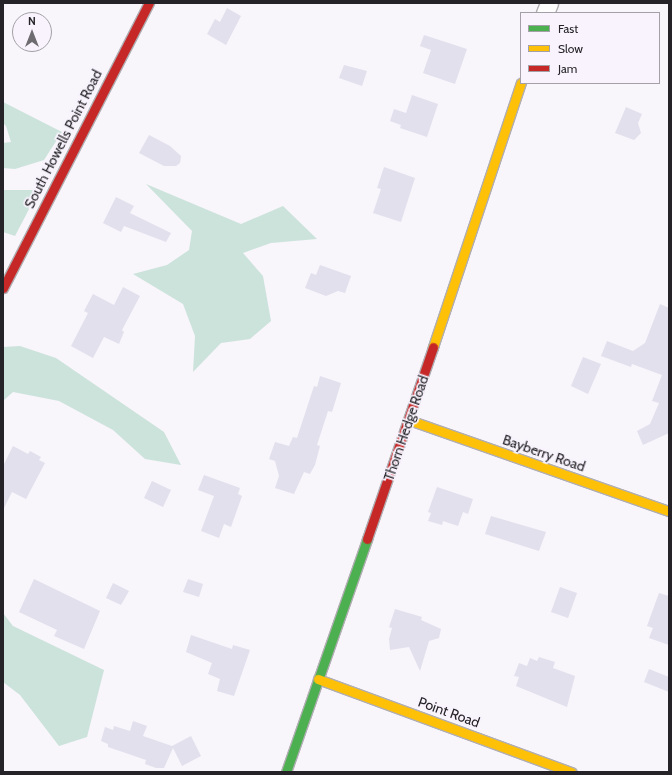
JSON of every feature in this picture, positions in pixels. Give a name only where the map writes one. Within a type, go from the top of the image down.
[{"type":"street","name":"South Howells Point Road","points":[[3,288],[149,3]]},
{"type":"street","name":"Thorn Hedge Road","points":[[286,772],[409,420],[521,84]]},
{"type":"street","name":"Bayberry Road","points":[[409,420],[669,511]]},
{"type":"street","name":"Point Road","points":[[318,679],[571,772]]},
{"type":"green space","points":[[3,102],[62,132],[44,160],[15,169],[3,168],[3,143],[11,142],[6,126],[3,123]]},
{"type":"green space","points":[[146,184],[241,224],[283,206],[317,239],[271,243],[243,253],[263,276],[271,321],[250,339],[221,343],[193,372],[195,336],[183,304],[133,274],[167,265],[189,250],[192,231]]},
{"type":"green space","points":[[3,190],[39,190],[15,236],[3,232]]},
{"type":"green space","points":[[20,346],[56,358],[164,432],[181,465],[145,459],[113,430],[59,401],[13,392],[3,401],[3,347]]},
{"type":"green space","points":[[3,613],[13,626],[104,670],[87,737],[59,746],[20,695],[3,682]]},
{"type":"building","points":[[227,8],[241,16],[226,45],[207,34],[215,19],[220,22]]},
{"type":"building","points":[[424,35],[467,49],[455,84],[423,73],[431,50],[420,46]]},
{"type":"building","points":[[344,65],[367,71],[362,86],[339,78]]},
{"type":"building","points":[[412,95],[438,104],[427,137],[400,128],[401,125],[390,121],[394,109],[406,113]]},
{"type":"building","points":[[626,107],[642,114],[638,123],[641,133],[634,140],[615,133]]},
{"type":"building","points":[[149,135],[170,146],[181,156],[180,163],[176,166],[164,166],[139,153]]},
{"type":"building","points":[[384,167],[415,178],[401,222],[373,213],[381,189],[377,188]]},
{"type":"building","points":[[116,197],[134,206],[130,213],[171,233],[166,242],[124,226],[121,232],[103,223]]},
{"type":"building","points":[[320,265],[351,276],[345,293],[338,291],[326,296],[305,288],[311,273],[316,275]]},
{"type":"building","points":[[123,287],[140,296],[122,330],[124,332],[119,344],[104,337],[93,358],[71,346],[88,313],[84,311],[93,294],[114,305]]},
{"type":"building","points":[[660,304],[669,308],[669,433],[643,445],[637,431],[650,424],[659,403],[652,401],[662,375],[632,364],[631,367],[601,356],[607,341],[633,351],[645,343]]},
{"type":"building","points":[[583,357],[601,364],[588,394],[571,386]]},
{"type":"building","points":[[320,376],[341,383],[332,412],[328,411],[317,445],[320,446],[315,465],[310,474],[304,472],[294,494],[275,488],[279,476],[275,461],[269,459],[275,442],[289,446],[293,437],[297,438],[314,386],[317,387]]},
{"type":"building","points":[[13,446],[28,454],[30,451],[41,457],[39,460],[45,463],[26,499],[12,492],[3,510],[3,466]]},
{"type":"building","points":[[204,475],[240,488],[238,494],[242,496],[231,527],[224,524],[219,538],[201,531],[214,496],[198,490]]},
{"type":"building","points":[[152,481],[171,490],[163,507],[144,498]]},
{"type":"building","points":[[437,487],[473,499],[468,514],[463,512],[458,526],[443,521],[442,525],[428,521],[431,513],[428,512]]},
{"type":"building","points":[[491,516],[546,532],[539,551],[485,534]]},
{"type":"building","points":[[34,579],[100,611],[84,649],[54,636],[57,630],[19,612]]},
{"type":"building","points":[[188,579],[203,584],[199,597],[183,592]]},
{"type":"building","points":[[113,583],[129,591],[121,605],[106,598]]},
{"type":"building","points":[[560,587],[577,593],[568,618],[551,612]]},
{"type":"building","points":[[659,593],[669,596],[669,645],[649,638],[653,628],[647,626]]},
{"type":"building","points":[[395,609],[422,617],[421,620],[441,629],[439,638],[429,641],[420,671],[409,647],[390,650],[389,639],[392,628],[389,627]]},
{"type":"building","points":[[191,635],[232,649],[233,645],[250,650],[234,696],[217,691],[220,679],[208,674],[212,663],[186,652]]},
{"type":"building","points":[[539,657],[555,662],[553,668],[575,676],[567,707],[516,686],[519,677],[514,676],[519,663],[527,666],[530,658],[537,661]]},
{"type":"building","points":[[649,669],[669,677],[669,692],[644,682]]},
{"type":"building","points":[[133,721],[147,726],[143,736],[172,746],[191,736],[201,756],[182,766],[173,748],[164,768],[156,768],[145,764],[146,760],[108,747],[108,744],[101,741],[105,727],[113,730],[114,726],[130,731]]},
{"type":"traffic: fast","points":[[286,772],[367,539]]},
{"type":"traffic: slow","points":[[433,347],[521,84]]},
{"type":"traffic: slow","points":[[409,420],[669,511]]},
{"type":"traffic: slow","points":[[318,679],[571,772]]},
{"type":"traffic: jam","points":[[3,288],[149,3]]},
{"type":"traffic: jam","points":[[367,539],[433,347]]}]
